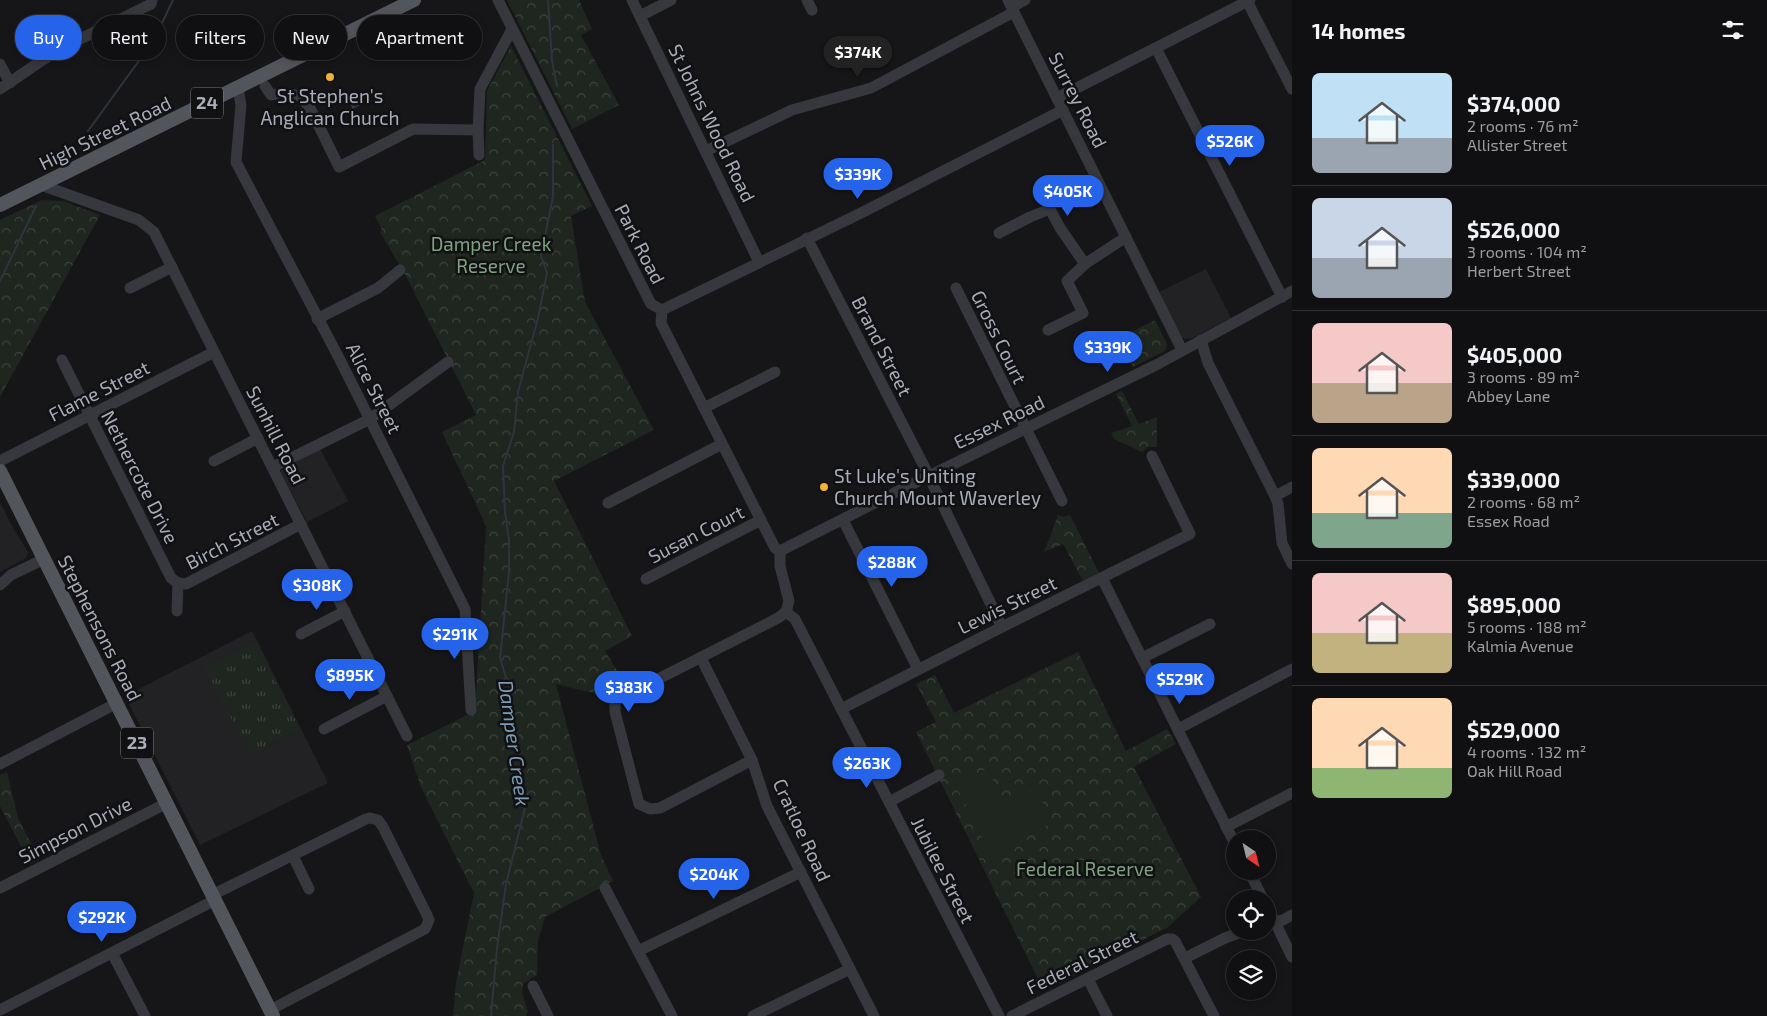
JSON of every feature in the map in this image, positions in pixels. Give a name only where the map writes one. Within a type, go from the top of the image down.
[{"type":"main road","name":"High Street Road","points":[[0,205],[414,0]]},
{"type":"main road","name":"Stephensons Road","points":[[0,471],[272,1013]]},
{"type":"street","points":[[0,64],[5,86],[56,51],[150,4],[152,0]]},
{"type":"street","name":"Park Road","points":[[498,0],[651,304],[662,310],[661,323],[775,548],[780,551]]},
{"type":"street","name":"St Johns Wood Road","points":[[632,0],[759,262]]},
{"type":"street","points":[[640,16],[671,0]]},
{"type":"street","points":[[706,151],[792,110],[871,88],[1011,6],[1025,0]]},
{"type":"street","points":[[1057,98],[1249,0],[1292,89]]},
{"type":"street","name":"Surrey Road","points":[[1011,6],[1182,350]]},
{"type":"street","points":[[479,155],[480,89],[512,29]]},
{"type":"street","points":[[1156,48],[1282,297]]},
{"type":"street","points":[[265,86],[271,95],[285,93],[300,96],[310,108],[339,167],[413,129],[478,130]]},
{"type":"street","name":"Alice Street","points":[[238,88],[241,105],[236,162],[370,419],[465,609],[471,710]]},
{"type":"street","points":[[662,310],[860,213],[1063,110]]},
{"type":"street","points":[[64,174],[72,196]]},
{"type":"street","name":"Sunhill Road","points":[[42,185],[139,220],[154,232],[408,736]]},
{"type":"street","points":[[999,233],[1050,209],[1084,264]]},
{"type":"street","name":"Brand Street","points":[[807,238],[929,476],[1002,626]]},
{"type":"street","points":[[1048,330],[1082,313],[1067,281],[1084,264],[1126,238]]},
{"type":"street","points":[[130,288],[172,267]]},
{"type":"street","points":[[318,320],[378,288],[400,270]]},
{"type":"street","name":"Gross Court","points":[[956,288],[1062,501]]},
{"type":"street","name":"Essex Road","points":[[780,551],[1182,350],[1292,291]]},
{"type":"street","points":[[1197,342],[1275,496],[1278,504],[1282,543],[1292,564]]},
{"type":"street","name":"Flame Street","points":[[0,461],[214,352]]},
{"type":"street","name":"Nethercote Drive","points":[[62,360],[171,578],[178,583]]},
{"type":"street","points":[[273,467],[370,419],[448,362]]},
{"type":"street","points":[[704,408],[775,372]]},
{"type":"street","points":[[214,461],[258,438]]},
{"type":"street","points":[[608,502],[722,444]]},
{"type":"street","name":"Lewis Street","points":[[841,708],[1002,626],[1190,534],[1152,456]]},
{"type":"street","points":[[1275,496],[1292,487]]},
{"type":"street","name":"Susan Court","points":[[646,579],[761,520]]},
{"type":"street","points":[[843,520],[918,669]]},
{"type":"street","name":"Birch Street","points":[[178,583],[186,584],[302,524]]},
{"type":"street","points":[[752,760],[660,808],[650,809],[639,804],[615,712],[615,701],[778,618],[786,612],[789,601],[780,566],[780,551]]},
{"type":"street","points":[[0,585],[11,575],[44,559]]},
{"type":"street","points":[[1102,578],[1228,830]]},
{"type":"street","points":[[177,611],[178,583]]},
{"type":"street","points":[[301,634],[345,611]]},
{"type":"street","name":"Jubilee Street","points":[[786,612],[795,618],[999,1016]]},
{"type":"street","points":[[1142,658],[1210,624]]},
{"type":"street","name":"Cratloe Road","points":[[700,658],[752,760],[767,806],[874,1016]]},
{"type":"street","points":[[1178,729],[1292,669]]},
{"type":"street","points":[[324,729],[387,696]]},
{"type":"street","points":[[0,764],[116,703]]},
{"type":"street","points":[[889,802],[939,775]]},
{"type":"street","points":[[1226,827],[1292,794]]},
{"type":"street","name":"Simpson Drive","points":[[0,888],[167,803]]},
{"type":"street","points":[[0,1010],[366,819],[378,820],[427,915],[428,924],[421,933],[272,1013]]},
{"type":"street","points":[[293,856],[309,889]]},
{"type":"street","points":[[638,951],[801,872]]},
{"type":"street","points":[[605,888],[672,1016]]},
{"type":"street","points":[[1276,921],[1292,915]]},
{"type":"street","points":[[1276,931],[1292,956]]},
{"type":"street","points":[[1214,1016],[1185,958],[1226,938]]},
{"type":"street","name":"Federal Street","points":[[1012,1016],[1167,939],[1175,941],[1185,958]]},
{"type":"street","points":[[112,953],[145,1016]]},
{"type":"street","points":[[753,1016],[850,969]]},
{"type":"street","points":[[1088,979],[1107,1016]]},
{"type":"street","points":[[533,986],[548,1016]]},
{"type":"shaded area","points":[[1206,269],[1231,318],[1192,338],[1185,339],[1179,336],[1159,292]]},
{"type":"shaded area","points":[[320,449],[348,501],[307,522],[280,471]]},
{"type":"shaded area","points":[[0,502],[28,552],[26,558],[0,572]]},
{"type":"shaded area","points":[[252,631],[328,783],[200,845],[125,696]]},
{"type":"green space","points":[[507,0],[579,0],[592,29],[581,35],[619,105],[572,129]]},
{"type":"green space","name":"Damper Creek Reserve","points":[[511,46],[592,206],[571,216],[585,302],[654,430],[554,481],[632,636],[605,651],[626,685],[597,694],[556,684],[601,855],[613,881],[545,917],[538,941],[537,975],[523,984],[522,993],[528,1011],[526,1016],[453,1016],[456,982],[474,893],[420,785],[407,745],[475,711],[486,526],[442,432],[476,415],[406,276],[380,232],[382,230],[375,216],[485,160],[487,91]]},
{"type":"green space","points":[[42,200],[63,201],[100,215],[0,397],[0,220]]},
{"type":"green space","points":[[1155,320],[1167,344],[1165,351],[1133,367],[1116,334],[1118,333],[1121,337]]},
{"type":"green space","points":[[1122,391],[1139,424],[1157,417],[1157,447],[1147,447],[1142,452],[1114,439],[1111,433],[1132,426],[1116,394]]},
{"type":"green space","points":[[1058,515],[1064,517],[1070,515],[1099,573],[1083,581],[1063,544],[1044,552]]},
{"type":"green space","points":[[255,641],[300,729],[250,755],[205,667]]},
{"type":"green space","name":"Federal Reserve","points":[[1078,652],[1126,751],[1167,729],[1176,744],[1134,767],[1201,897],[1168,927],[1044,991],[916,732],[936,722],[916,684],[935,675],[954,713]]},
{"type":"green space","points":[[987,769],[1005,803],[1036,788],[1052,822],[991,855],[955,784]]},
{"type":"green space","points":[[7,772],[18,818],[39,859],[30,864],[0,806],[0,775]]},
{"type":"water","points":[[360,94],[364,103],[353,109],[348,101]]},
{"type":"waterway","points":[[88,131],[154,40],[173,0]]},
{"type":"waterway","name":"Damper Creek","points":[[548,0],[552,61],[557,86]]},
{"type":"waterway","name":"Damper Creek","points":[[491,1016],[497,948],[506,884],[526,804],[512,697],[500,658],[509,572],[509,540],[505,512],[503,466],[514,432],[518,392],[538,318],[547,273],[541,256],[553,197],[553,145]]},
{"type":"waterway","points":[[0,281],[36,206]]},
{"type":"place","name":"St Stephen's Anglican Church","points":[[330,77]]},
{"type":"place","name":"St Luke's Uniting Church Mount Waverley","points":[[824,487]]}]
